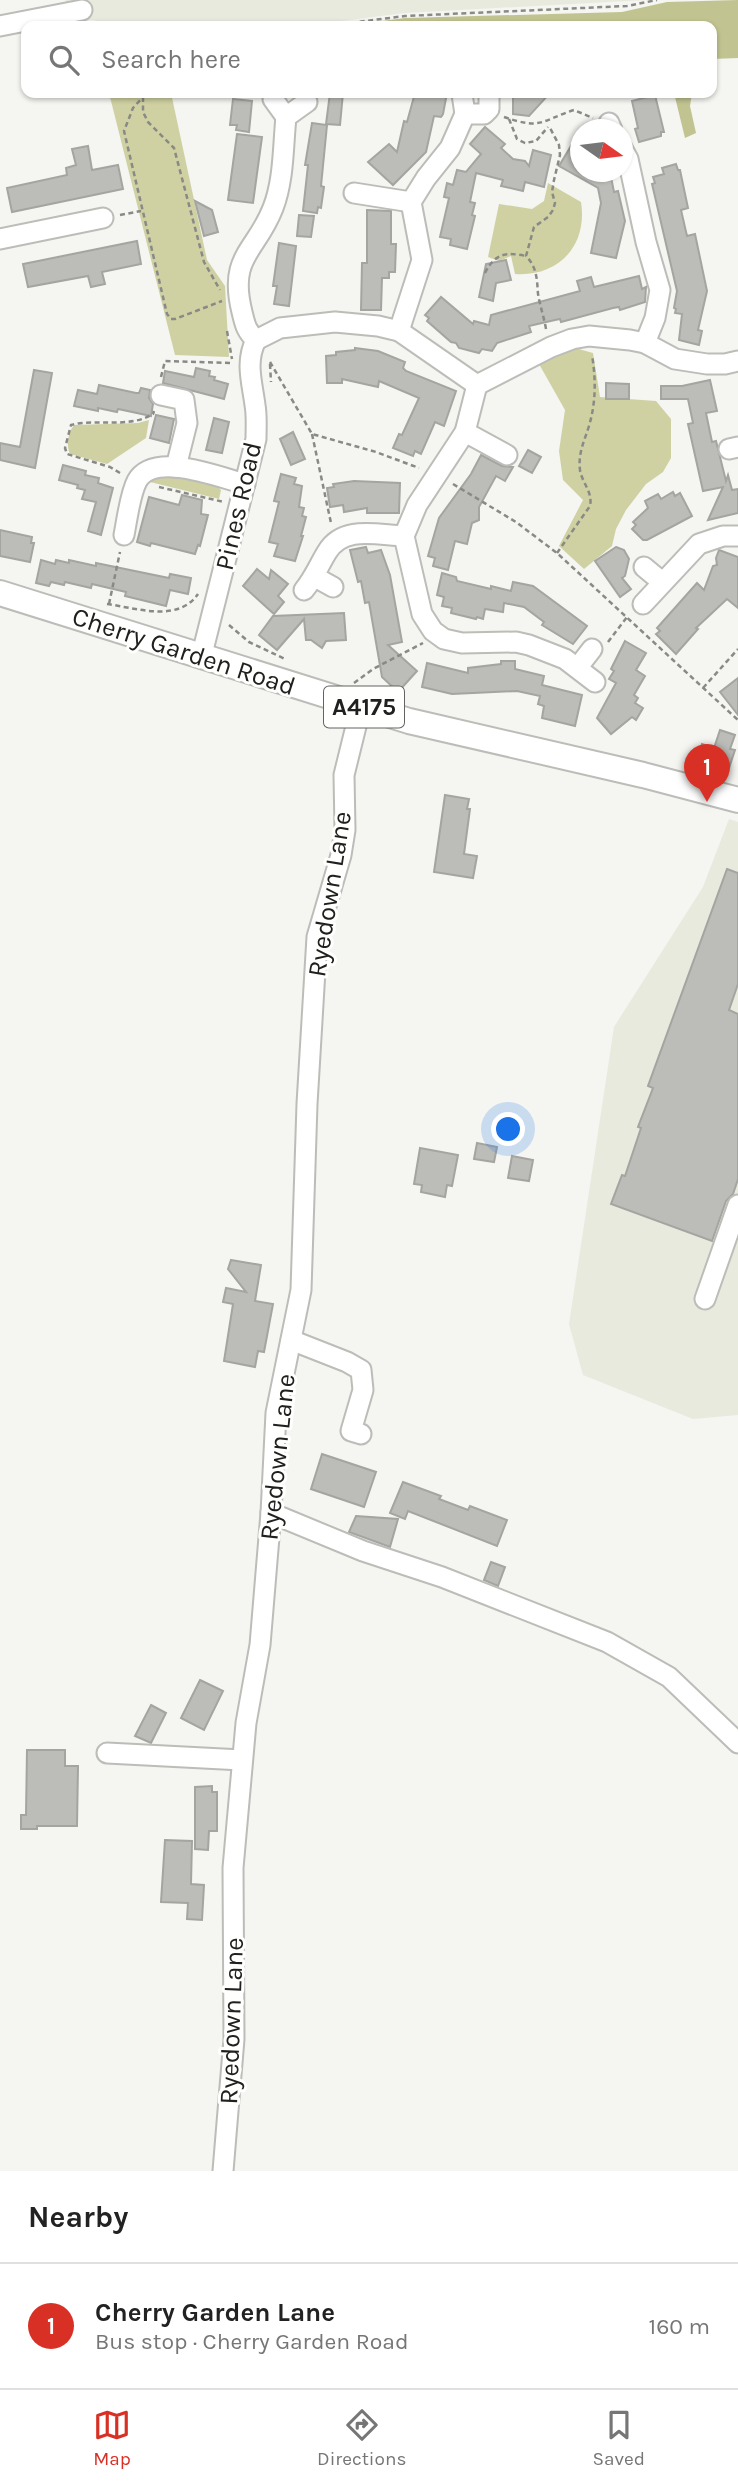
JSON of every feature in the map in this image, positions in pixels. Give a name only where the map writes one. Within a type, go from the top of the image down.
[{"type":"main road","name":"Cherry Garden Road","points":[[0,593],[104,611],[201,658],[354,699],[409,721],[737,797]]},
{"type":"street","points":[[26,21],[82,10]]},
{"type":"street","points":[[0,26],[21,22]]},
{"type":"street","points":[[465,98],[475,114]]},
{"type":"street","points":[[400,331],[422,260],[411,202],[426,177],[475,114],[489,109],[489,98]]},
{"type":"street","points":[[274,99],[286,117],[279,187],[274,207],[263,229],[245,253],[231,300],[247,332],[262,336],[280,328],[335,322],[367,324],[400,331],[477,385]]},
{"type":"street","points":[[286,117],[307,103]]},
{"type":"street","points":[[633,179],[660,290],[655,317],[645,343]]},
{"type":"street","points":[[354,193],[411,202]]},
{"type":"street","points":[[0,239],[103,218]]},
{"type":"street","name":"Pines Road","points":[[201,658],[237,482],[256,439],[256,408],[249,364],[251,350],[262,336]]},
{"type":"street","points":[[595,682],[578,667],[529,645],[516,642],[462,643],[444,639],[433,631],[422,614],[404,536],[417,505],[465,432],[477,385],[551,347],[589,336],[645,343],[675,359],[707,364],[738,361]]},
{"type":"street","points":[[159,395],[184,400],[187,424],[176,467]]},
{"type":"street","points":[[465,432],[507,455]]},
{"type":"street","points":[[124,535],[136,482],[147,469],[176,467],[237,482]]},
{"type":"street","points":[[333,587],[310,583],[334,542],[355,533],[404,536]]},
{"type":"street","points":[[642,604],[699,544],[723,536],[738,536]]},
{"type":"street","points":[[644,567],[662,582]]},
{"type":"street","points":[[578,667],[592,649]]},
{"type":"street","name":"Ryedown Lane","points":[[223,2171],[234,2039],[233,1868],[242,1760],[260,1645],[276,1413],[301,1290],[307,1104],[317,937],[341,855],[345,830],[344,775],[354,699]]},
{"type":"street","points":[[705,1299],[738,1205]]},
{"type":"street","points":[[291,1340],[361,1370],[363,1390],[351,1431],[361,1434]]},
{"type":"street","points":[[271,1513],[363,1551],[442,1577],[607,1642],[668,1677],[716,1719],[738,1743]]},
{"type":"street","points":[[107,1753],[242,1760]]},
{"type":"path","points":[[366,21],[405,16],[627,6],[657,0]]},
{"type":"path","points":[[141,98],[133,108],[124,131],[141,211],[171,319],[175,319],[231,300],[204,262],[174,148],[148,121],[143,112],[143,98]]},
{"type":"path","points":[[475,114],[541,124],[549,123],[574,110],[595,119]]},
{"type":"path","points":[[509,119],[517,139],[525,143],[536,141],[549,123]]},
{"type":"path","points":[[526,256],[534,227],[548,217],[555,203],[552,192],[560,155],[559,145],[549,123]]},
{"type":"path","points":[[103,218],[141,211]]},
{"type":"path","points":[[485,273],[499,254],[526,256],[531,261],[538,276],[538,296],[551,347]]},
{"type":"path","points":[[227,325],[234,374]]},
{"type":"path","points":[[262,336],[270,362],[312,434],[334,542]]},
{"type":"path","points":[[557,553],[590,506],[592,499],[580,473],[580,452],[596,392],[589,336]]},
{"type":"path","points":[[232,363],[165,361],[153,414],[146,419],[135,421],[79,422],[71,425],[65,449],[67,454],[110,467],[136,482],[224,502],[237,482]]},
{"type":"path","points":[[270,362],[271,388]]},
{"type":"path","points":[[312,434],[376,452],[437,474],[516,522],[557,553],[738,720]]},
{"type":"path","points":[[124,535],[104,611],[169,612],[192,603],[199,592]]},
{"type":"path","points":[[592,649],[604,648],[627,617]]},
{"type":"path","points":[[228,624],[249,642],[295,664]]},
{"type":"path","points":[[354,699],[355,682],[373,669],[422,645],[433,631]]},
{"type":"path","points":[[703,688],[738,649]]},
{"type":"shaded area","points":[[65,0],[646,0],[405,13],[342,21],[79,20]]},
{"type":"shaded area","points":[[729,819],[738,822],[738,1415],[693,1419],[583,1375],[569,1324],[614,1027],[703,887]]},
{"type":"green space","points":[[738,0],[738,58],[717,59],[717,21],[382,21],[405,18],[622,12],[667,2]]},
{"type":"green space","points":[[110,98],[172,98],[207,260],[225,286],[229,357],[175,355]]},
{"type":"green space","points":[[675,98],[691,98],[690,106],[696,133],[685,138]]},
{"type":"green space","points":[[548,183],[581,202],[580,232],[575,245],[557,264],[530,274],[515,274],[511,256],[499,261],[488,257],[499,204],[532,209],[544,201]]},
{"type":"green space","points":[[575,348],[593,353],[600,397],[656,401],[671,419],[671,458],[663,472],[646,484],[626,510],[616,529],[612,546],[584,569],[559,546],[583,500],[563,480],[559,451],[565,410],[539,364]]},
{"type":"green space","points":[[149,420],[146,438],[107,464],[70,454],[68,439],[74,425],[138,423]]},
{"type":"green space","points":[[171,473],[216,485],[221,490],[219,499],[146,481]]},
{"type":"building","points":[[329,98],[343,98],[340,125],[326,124]]},
{"type":"building","points":[[414,98],[446,98],[441,117],[434,116],[426,152],[393,185],[368,162],[389,144],[397,152],[404,121],[407,122]]},
{"type":"building","points":[[513,98],[545,98],[529,116],[513,114]]},
{"type":"building","points":[[656,98],[664,132],[661,132],[661,136],[639,142],[632,101]]},
{"type":"building","points":[[233,99],[252,101],[249,132],[236,130],[237,125],[230,125]]},
{"type":"building","points":[[312,123],[327,125],[321,186],[324,187],[321,208],[318,207],[317,213],[303,211],[308,165],[305,165]]},
{"type":"building","points":[[485,127],[505,144],[501,148],[513,159],[525,161],[529,166],[533,150],[551,155],[544,187],[525,182],[523,191],[501,186],[503,180],[476,173],[470,202],[475,203],[472,215],[475,216],[467,249],[450,245],[451,239],[440,237],[449,198],[444,197],[447,183],[453,185],[457,170],[466,172],[481,154],[470,144]]},
{"type":"building","points":[[237,134],[262,137],[253,203],[228,200]]},
{"type":"building","points":[[88,146],[92,170],[118,165],[123,189],[12,212],[7,188],[67,175],[66,168],[76,165],[72,149]]},
{"type":"building","points":[[570,148],[570,172],[559,166]]},
{"type":"building","points":[[676,164],[680,170],[688,208],[681,210],[687,236],[695,234],[707,291],[698,330],[702,331],[699,345],[679,340],[682,314],[675,313],[677,291],[652,184],[655,183],[653,177],[664,174],[662,168]]},
{"type":"building","points":[[587,182],[612,182],[614,192],[618,191],[625,221],[616,258],[591,253],[601,203],[598,188]]},
{"type":"building","points":[[195,201],[212,210],[218,232],[204,236]]},
{"type":"building","points":[[367,210],[391,211],[391,244],[396,244],[395,272],[389,272],[389,278],[382,278],[381,310],[361,310],[362,263],[367,263]]},
{"type":"building","points":[[299,215],[314,216],[311,237],[297,236]]},
{"type":"building","points":[[137,241],[141,264],[102,272],[105,284],[91,287],[88,276],[28,287],[23,264]]},
{"type":"building","points":[[279,243],[296,246],[289,306],[274,304],[277,286],[273,286]]},
{"type":"building","points":[[506,260],[511,280],[496,283],[493,301],[479,297],[486,264]]},
{"type":"building","points":[[639,276],[642,289],[646,287],[645,302],[620,310],[619,307],[613,308],[561,322],[560,319],[529,326],[531,332],[497,343],[492,351],[482,349],[479,353],[459,348],[427,321],[429,318],[425,315],[441,297],[473,324],[474,321],[489,325],[491,315],[580,291],[577,281],[591,277],[594,287]]},
{"type":"building","points":[[355,348],[378,351],[405,362],[403,368],[406,371],[456,391],[444,426],[435,422],[421,454],[415,451],[413,456],[393,448],[419,398],[379,381],[378,387],[342,379],[342,383],[327,383],[326,356]]},
{"type":"building","points":[[196,368],[210,371],[209,376],[215,377],[214,380],[228,384],[224,399],[163,383],[165,371],[194,377]]},
{"type":"building","points":[[34,370],[52,373],[35,468],[0,460],[0,443],[20,447]]},
{"type":"building","points":[[710,380],[717,411],[706,413],[712,442],[716,441],[726,481],[728,475],[732,490],[738,489],[738,513],[708,520],[723,487],[703,491],[688,424],[693,423],[688,399],[661,399],[661,386],[682,386]]},
{"type":"building","points":[[606,383],[629,384],[629,399],[606,399]]},
{"type":"building","points":[[99,385],[136,393],[139,393],[141,388],[150,390],[149,398],[153,404],[151,416],[118,409],[117,412],[98,408],[98,411],[74,406],[78,390],[97,394]]},
{"type":"building","points":[[156,415],[174,419],[169,443],[150,438]]},
{"type":"building","points":[[214,418],[229,422],[222,453],[206,450]]},
{"type":"building","points":[[293,432],[305,459],[291,465],[280,439]]},
{"type":"building","points":[[528,450],[541,457],[532,473],[519,466]]},
{"type":"building","points":[[481,455],[502,466],[513,467],[505,481],[496,476],[479,507],[479,520],[472,523],[467,544],[455,541],[448,570],[433,566],[435,558],[428,556],[439,518],[471,474]]},
{"type":"building","points":[[63,465],[86,471],[85,475],[99,478],[98,483],[113,488],[101,535],[88,531],[96,502],[82,499],[85,490],[77,488],[78,485],[59,480]]},
{"type":"building","points":[[281,474],[296,478],[294,484],[302,486],[299,507],[304,508],[302,516],[306,517],[295,561],[274,556],[278,544],[269,542],[279,502],[274,501]]},
{"type":"building","points":[[354,481],[400,483],[399,513],[367,513],[367,508],[344,512],[343,505],[330,507],[327,488],[334,487],[333,484]]},
{"type":"building","points":[[673,492],[675,496],[680,493],[692,516],[643,540],[632,529],[636,525],[633,522],[648,508],[645,501],[658,494],[661,499]]},
{"type":"building","points":[[182,495],[202,500],[201,514],[208,515],[200,546],[198,545],[195,554],[137,542],[149,497],[179,505]]},
{"type":"building","points":[[0,530],[32,537],[31,543],[34,543],[30,562],[0,556]]},
{"type":"building","points":[[366,547],[368,553],[381,550],[390,575],[402,642],[388,645],[417,671],[398,692],[382,677],[369,602],[365,603],[361,581],[358,582],[350,550]]},
{"type":"building","points":[[616,547],[624,550],[629,559],[625,576],[622,578],[631,589],[620,597],[595,561]]},
{"type":"building","points":[[719,550],[738,557],[738,608],[727,599],[696,628],[698,629],[676,654],[656,634],[660,631],[657,628],[697,583],[704,590],[713,566],[717,565]]},
{"type":"building","points":[[41,560],[55,564],[56,560],[96,566],[96,563],[169,578],[170,574],[191,578],[188,594],[170,590],[166,606],[92,584],[91,588],[65,582],[64,585],[51,582],[49,586],[36,583]]},
{"type":"building","points":[[257,569],[269,579],[271,570],[288,584],[278,596],[284,602],[274,614],[243,586]]},
{"type":"building","points":[[442,573],[456,577],[457,581],[491,589],[491,586],[511,591],[513,582],[533,586],[587,626],[573,644],[542,625],[544,622],[524,607],[504,603],[503,612],[485,609],[483,619],[451,613],[452,608],[442,606],[444,597],[437,595]]},
{"type":"building","points":[[344,613],[346,640],[326,641],[322,648],[311,640],[306,640],[304,619],[277,650],[259,635],[273,616]]},
{"type":"building","points":[[625,641],[646,653],[636,670],[645,676],[634,695],[638,698],[635,703],[643,708],[636,720],[632,717],[611,734],[597,718],[616,683],[609,679],[614,671],[611,669]]},
{"type":"building","points":[[501,661],[515,661],[515,669],[544,676],[542,685],[582,695],[575,726],[542,718],[544,706],[538,704],[540,696],[517,691],[452,694],[422,687],[427,663],[468,673],[468,668],[501,664]]},
{"type":"building","points":[[738,678],[738,715],[720,692]]},
{"type":"building","points":[[720,730],[735,735],[730,749],[735,750],[729,768],[724,766],[721,775],[707,771],[709,763],[697,759],[702,744],[714,748]]},
{"type":"building","points":[[445,795],[469,799],[464,854],[477,856],[473,878],[434,872]]},
{"type":"building","points":[[727,869],[738,873],[738,984],[729,1010],[738,1014],[738,1179],[733,1194],[726,1201],[712,1241],[611,1204],[622,1175],[625,1176],[641,1128],[638,1127],[653,1088],[648,1086]]},
{"type":"building","points":[[477,1143],[497,1147],[494,1162],[474,1159]]},
{"type":"building","points":[[420,1148],[458,1155],[452,1186],[447,1185],[445,1197],[421,1192],[422,1185],[414,1184]]},
{"type":"building","points":[[512,1156],[533,1160],[529,1181],[508,1178]]},
{"type":"building","points":[[231,1260],[261,1265],[255,1301],[273,1304],[264,1352],[258,1351],[255,1367],[224,1361],[233,1304],[223,1302],[226,1288],[246,1292],[228,1269]]},
{"type":"building","points":[[322,1454],[376,1472],[364,1507],[311,1489]]},
{"type":"building","points":[[403,1482],[441,1496],[439,1499],[468,1510],[470,1506],[507,1520],[497,1546],[408,1511],[405,1519],[390,1513]]},
{"type":"building","points":[[356,1516],[398,1519],[390,1547],[349,1532]]},
{"type":"building","points":[[491,1562],[505,1567],[498,1586],[484,1580]]},
{"type":"building","points":[[200,1680],[223,1691],[204,1730],[181,1718]]},
{"type":"building","points":[[151,1705],[166,1713],[151,1743],[135,1736]]},
{"type":"building","points":[[27,1750],[65,1750],[65,1766],[78,1766],[77,1826],[37,1826],[37,1829],[21,1829],[21,1815],[26,1815]]},
{"type":"building","points":[[212,1786],[212,1792],[217,1792],[217,1831],[209,1831],[208,1850],[195,1849],[195,1787]]},
{"type":"building","points":[[165,1840],[192,1841],[191,1884],[204,1885],[202,1920],[187,1919],[188,1903],[161,1902]]},
{"type":"place","name":"Cherry Garden Lane","points":[[707,802]]}]
